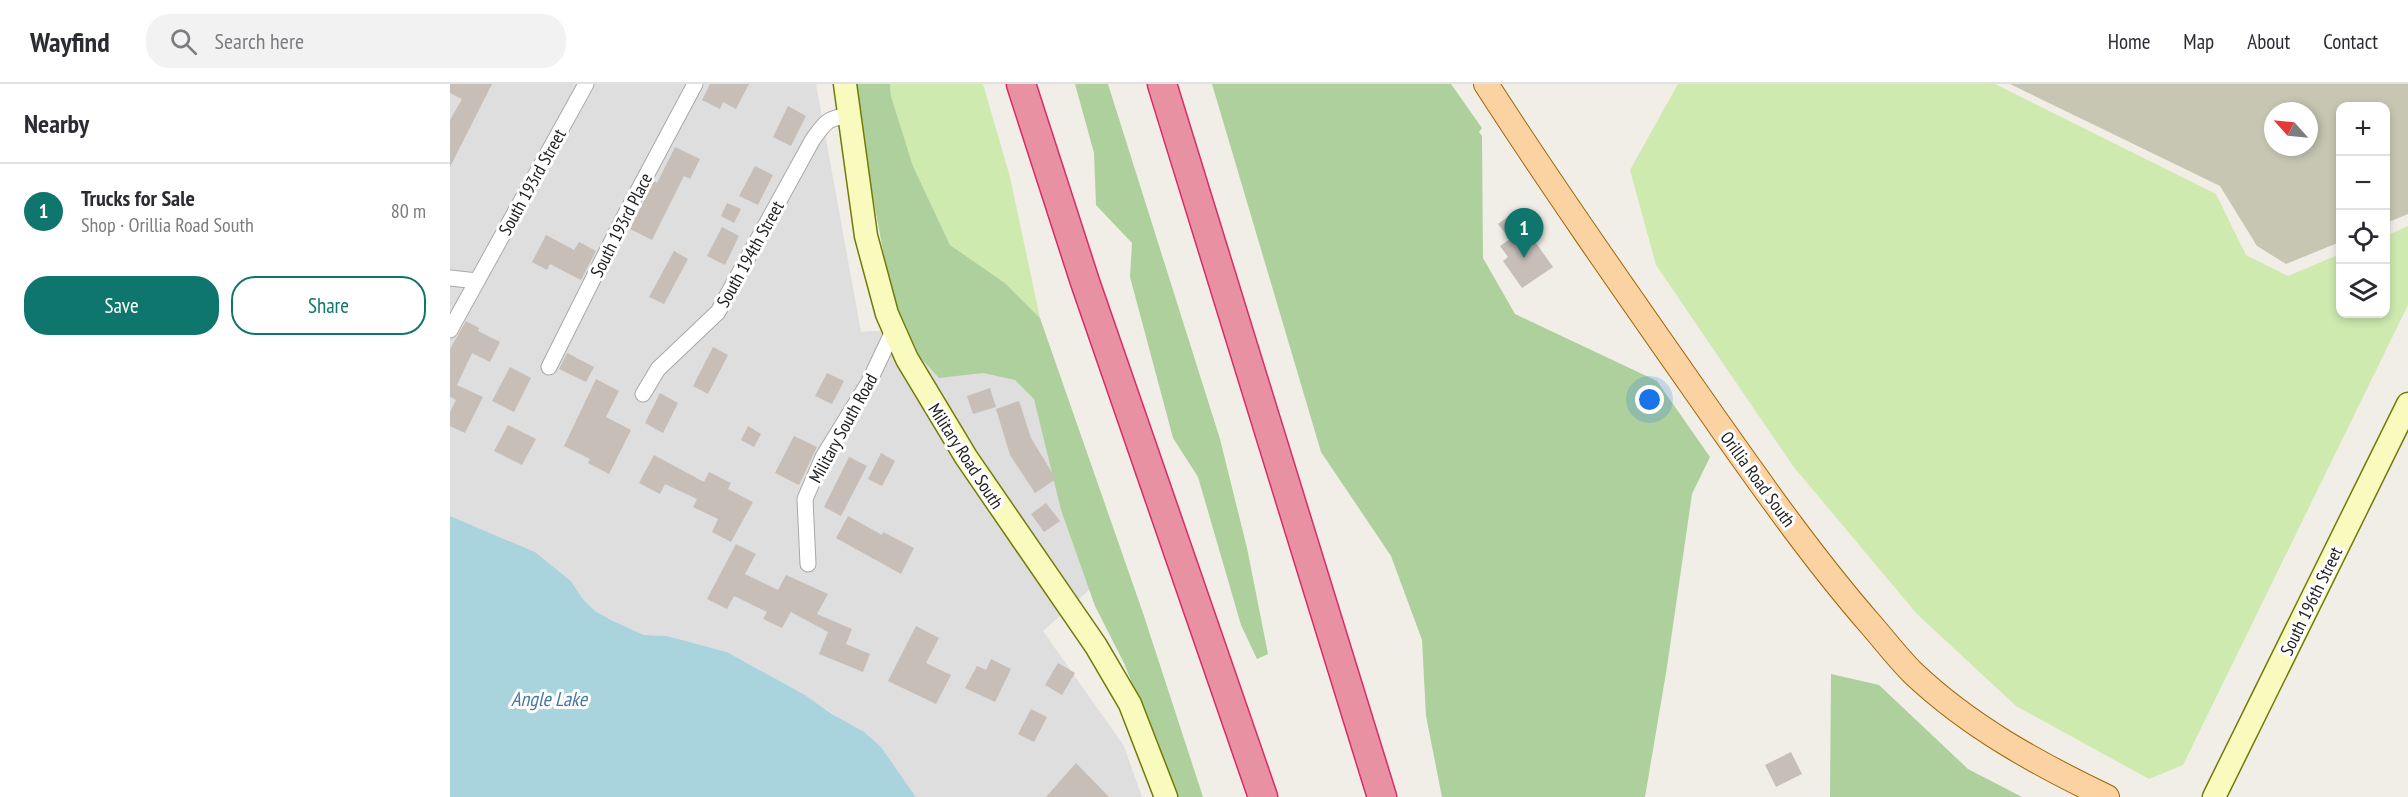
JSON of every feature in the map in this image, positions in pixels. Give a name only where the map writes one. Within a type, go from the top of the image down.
[{"type":"highway","points":[[1021,84],[1085,282],[1263,797]]},
{"type":"highway","points":[[1162,84],[1382,797]]},
{"type":"main road","name":"Military Road South","points":[[845,84],[866,236],[887,314],[907,359],[966,458],[1096,646],[1130,704],[1166,797]]},
{"type":"main road","name":"Orillia Road South","points":[[1486,84],[1566,206],[1738,452],[1831,578],[1869,623],[1912,672],[1956,710],[2020,753],[2108,797]]},
{"type":"main road","name":"South 196th Street","points":[[2214,797],[2408,404]]},
{"type":"street","name":"South 193rd Street","points":[[450,330],[586,84]]},
{"type":"street","name":"South 193rd Place","points":[[549,367],[623,219],[695,84]]},
{"type":"street","name":"South 194th Street","points":[[643,394],[658,369],[718,312],[813,139],[825,122],[835,117],[851,115]]},
{"type":"street","points":[[450,278],[477,281]]},
{"type":"street","name":"Military South Road","points":[[808,564],[806,499],[823,456],[869,382],[894,329]]},
{"type":"shaded area","points":[[450,84],[816,84],[861,332],[1021,321],[1116,566],[1043,631],[1124,746],[1142,797],[916,797],[881,747],[805,695],[727,652],[667,636],[644,635],[611,620],[595,611],[582,598],[571,581],[535,552],[450,516]]},
{"type":"shaded area","points":[[2010,84],[2408,84],[2408,214],[2390,221],[2390,102],[2336,102],[2336,244],[2286,264],[2257,246],[2220,186]]},
{"type":"green space","points":[[856,84],[890,84],[891,96],[913,166],[950,245],[1005,283],[1040,318],[1143,613],[1203,797],[1177,797],[1124,663],[1095,606],[1061,510],[1034,399],[1015,380],[983,373],[939,378],[920,357],[891,293],[871,187]]},
{"type":"green space","points":[[890,84],[983,84],[1010,177],[1040,318],[1005,283],[950,245],[913,166],[891,96]]},
{"type":"green space","points":[[1075,84],[1108,84],[1220,439],[1247,548],[1268,654],[1257,659],[1241,625],[1198,477],[1173,438],[1130,277],[1132,243],[1096,205],[1094,153]]},
{"type":"green space","points":[[1212,84],[1451,84],[1482,128],[1479,132],[1482,136],[1483,258],[1515,314],[1657,381],[1710,457],[1692,494],[1667,667],[1645,797],[1442,797],[1426,716],[1422,640],[1391,556],[1321,452]]},
{"type":"green space","points":[[1678,84],[1995,84],[2216,194],[2246,255],[2288,276],[2336,256],[2336,318],[2390,318],[2390,234],[2408,226],[2408,305],[2183,765],[2149,779],[2016,706],[1917,614],[1793,466],[1656,265],[1630,170]]},
{"type":"green space","points":[[1831,674],[1879,685],[1968,769],[2022,797],[1830,797]]},
{"type":"water","name":"Angle Lake","points":[[450,516],[535,552],[571,581],[582,598],[595,611],[611,620],[644,635],[667,636],[727,652],[805,695],[864,732],[881,747],[916,797],[450,797]]},
{"type":"building","points":[[450,84],[492,84],[450,167],[450,120],[462,99],[450,93]]},
{"type":"building","points":[[710,84],[749,84],[736,109],[723,102],[720,109],[702,100]]},
{"type":"building","points":[[788,106],[806,116],[791,146],[773,137]]},
{"type":"building","points":[[675,147],[700,159],[690,179],[684,176],[652,240],[630,229],[654,181],[657,183]]},
{"type":"building","points":[[755,166],[773,175],[758,205],[739,196]]},
{"type":"building","points":[[727,203],[741,209],[734,223],[721,216]]},
{"type":"building","points":[[1514,212],[1553,267],[1522,288],[1503,261],[1508,257],[1500,246],[1510,239],[1498,224]]},
{"type":"building","points":[[722,227],[739,236],[725,265],[707,256]]},
{"type":"building","points":[[546,235],[574,250],[579,242],[596,251],[581,280],[550,264],[547,270],[532,262]]},
{"type":"building","points":[[674,251],[688,259],[664,304],[649,297]]},
{"type":"building","points":[[466,321],[479,328],[478,331],[500,342],[490,362],[472,353],[457,385],[483,397],[465,433],[450,426],[450,412],[456,400],[451,397],[450,399],[450,349]]},
{"type":"building","points":[[713,347],[728,355],[708,394],[693,386]]},
{"type":"building","points":[[567,353],[594,367],[586,382],[559,369]]},
{"type":"building","points":[[510,367],[531,378],[514,412],[492,401]]},
{"type":"building","points":[[827,373],[844,381],[832,404],[815,396]]},
{"type":"building","points":[[596,379],[619,391],[606,417],[631,430],[609,474],[588,463],[590,459],[564,446]]},
{"type":"building","points":[[990,388],[996,407],[973,414],[967,396]]},
{"type":"building","points":[[660,393],[678,403],[663,433],[645,423]]},
{"type":"building","points":[[1019,401],[1031,438],[1056,479],[1035,493],[1010,455],[996,409]]},
{"type":"building","points":[[508,425],[536,439],[522,465],[494,451]]},
{"type":"building","points":[[748,426],[761,434],[754,447],[741,440]]},
{"type":"building","points":[[794,436],[817,447],[799,485],[775,473]]},
{"type":"building","points":[[881,453],[895,461],[882,486],[868,479]]},
{"type":"building","points":[[654,455],[704,482],[709,472],[731,483],[728,489],[753,502],[731,542],[712,532],[718,519],[693,507],[697,499],[665,484],[660,494],[639,483]]},
{"type":"building","points":[[849,457],[867,466],[841,516],[824,507]]},
{"type":"building","points":[[1046,503],[1060,521],[1044,532],[1031,514]]},
{"type":"building","points":[[848,516],[882,535],[883,532],[914,548],[901,574],[836,538]]},
{"type":"building","points":[[736,544],[756,554],[745,574],[778,590],[786,575],[828,594],[817,614],[852,629],[846,644],[870,654],[863,672],[819,654],[828,632],[791,612],[782,628],[763,619],[767,612],[734,596],[727,609],[707,599]]},
{"type":"building","points":[[916,626],[939,638],[926,663],[951,675],[936,704],[888,681]]},
{"type":"building","points":[[991,659],[1011,669],[995,702],[965,688],[977,666],[986,670]]},
{"type":"building","points":[[1058,663],[1075,673],[1062,695],[1045,685]]},
{"type":"building","points":[[1031,709],[1047,717],[1034,742],[1018,734]]},
{"type":"building","points":[[1791,752],[1802,774],[1776,787],[1765,765]]},
{"type":"building","points":[[1076,763],[1109,797],[1046,797]]},
{"type":"place","name":"Trucks for Sale","points":[[1524,258]]}]
